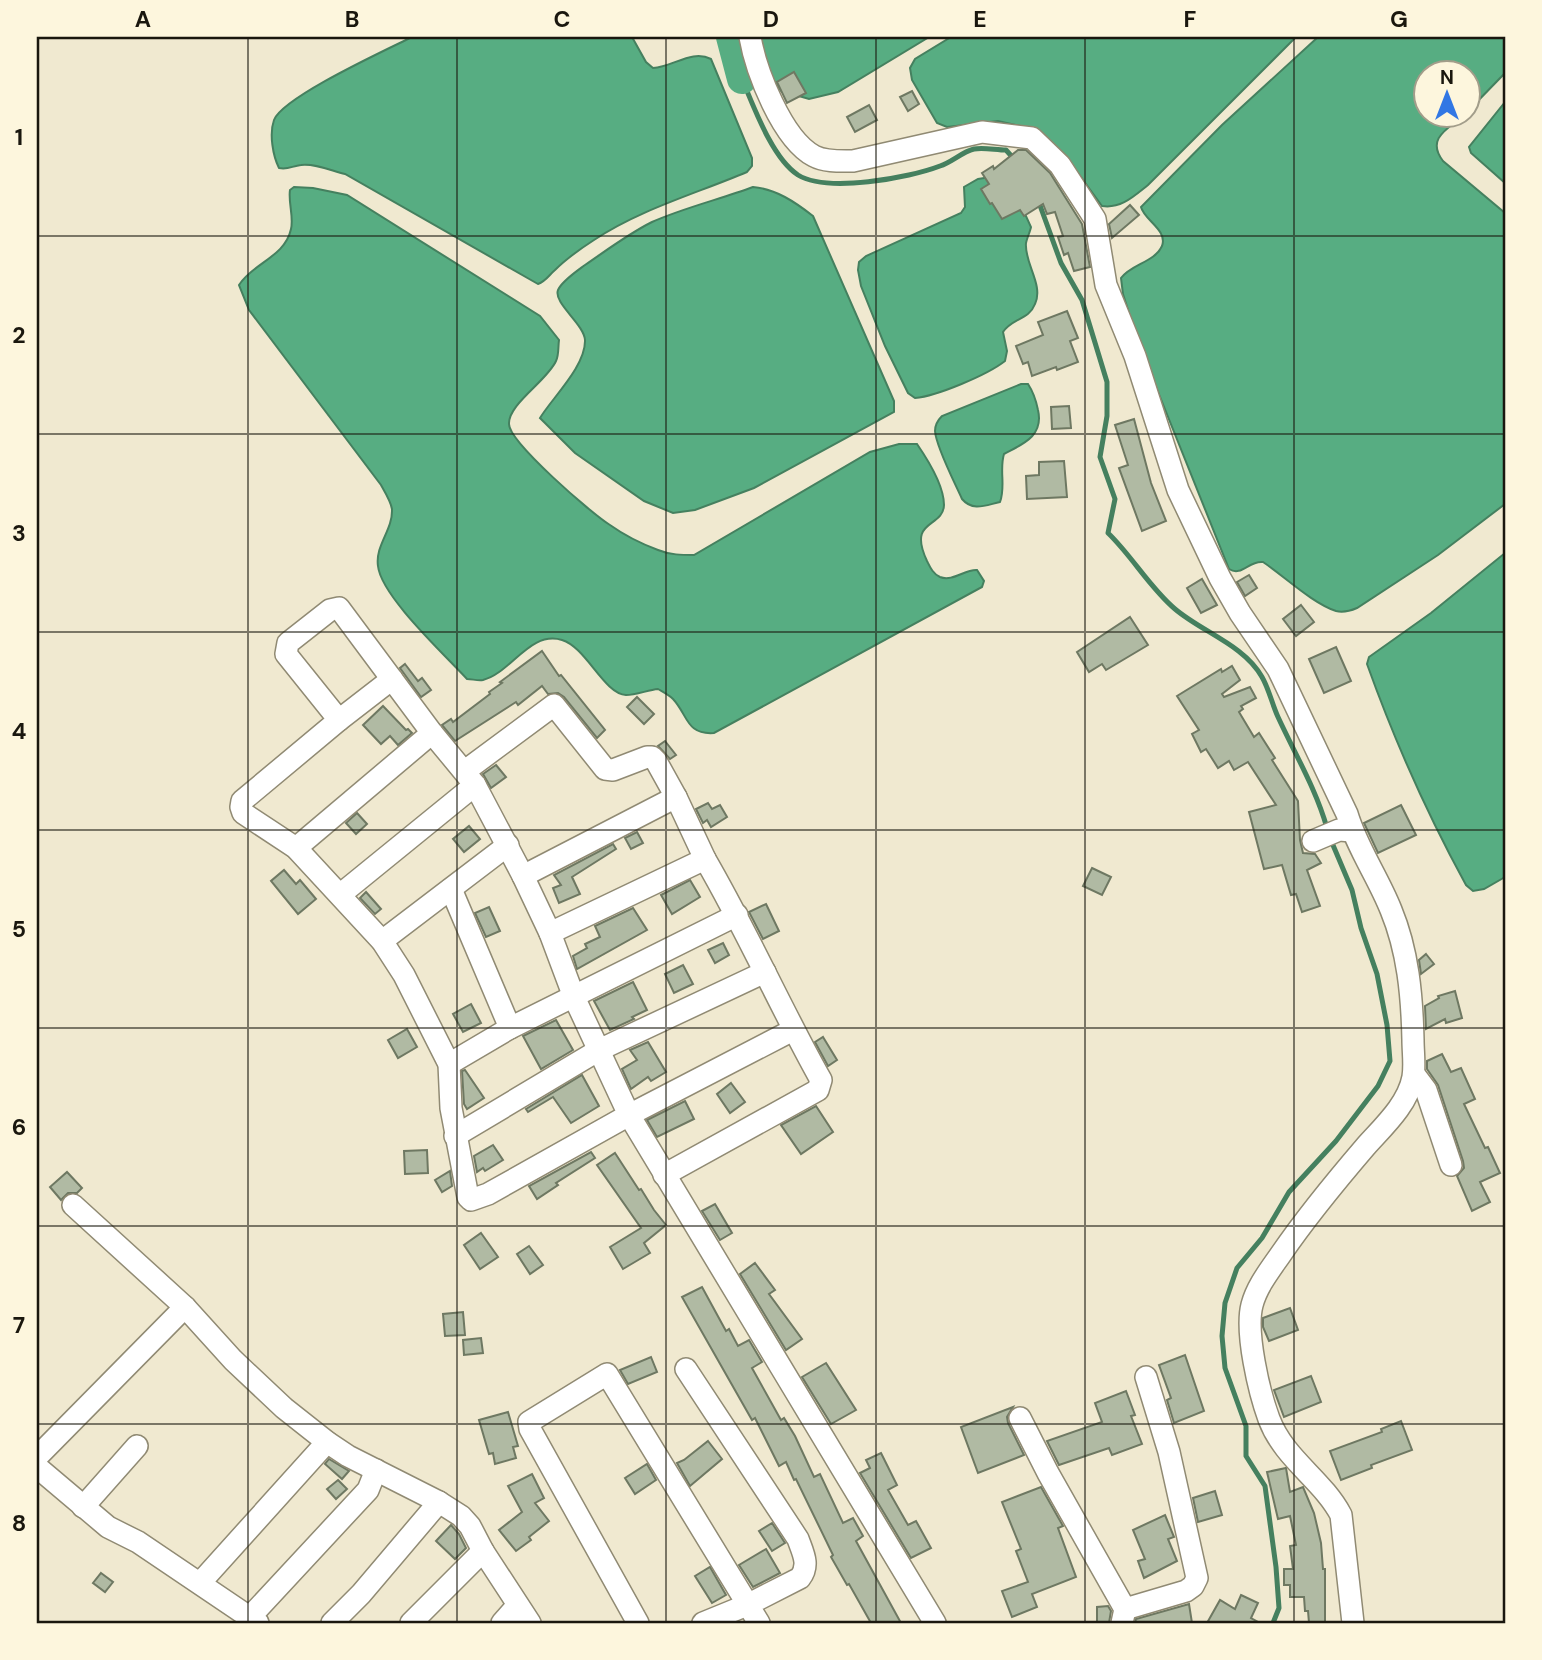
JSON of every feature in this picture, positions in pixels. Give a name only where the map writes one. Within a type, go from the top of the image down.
[{"type":"street","points":[[750,37],[753,53],[772,103],[785,126],[814,156],[834,161],[853,161],[982,132],[1032,138],[1060,165],[1095,219],[1106,285],[1135,356],[1178,490],[1220,578],[1278,669],[1347,814],[1331,835],[1390,908],[1403,943],[1409,981],[1414,1074],[1410,1090],[1333,1184],[1262,1282],[1252,1306],[1250,1331],[1268,1418],[1280,1444],[1334,1500],[1342,1515],[1353,1623]]},
{"type":"street","points":[[338,720],[286,654],[285,649],[288,643],[330,610],[338,608],[432,733],[470,778],[508,845],[550,933],[574,997],[629,1115],[934,1623]]},
{"type":"street","points":[[391,679],[242,801],[241,807],[243,813],[296,848],[341,894],[382,941],[404,975],[449,1064],[455,1136],[468,1197],[471,1200],[488,1194],[629,1115],[793,1030]]},
{"type":"street","points":[[341,894],[554,705],[605,769],[652,757],[676,797],[705,859],[737,915],[793,1030],[821,1080],[818,1090],[664,1175]]},
{"type":"street","points":[[296,848],[432,733]]},
{"type":"street","points":[[523,876],[676,797]]},
{"type":"street","points":[[382,941],[508,845]]},
{"type":"street","points":[[550,933],[705,859]]},
{"type":"street","points":[[451,889],[510,1028]]},
{"type":"street","points":[[449,1064],[510,1028],[737,915]]},
{"type":"street","points":[[455,1136],[599,1050],[765,972]]},
{"type":"street","points":[[1414,1074],[1426,1090],[1451,1165]]},
{"type":"street","points":[[73,1205],[185,1307],[233,1360],[284,1408],[327,1442],[376,1471],[439,1502],[470,1525],[483,1551],[530,1623]]},
{"type":"street","points":[[37,1457],[185,1307]]},
{"type":"street","points":[[686,1369],[798,1539],[806,1563],[806,1570],[800,1578],[747,1605],[703,1623]]},
{"type":"street","points":[[638,1623],[530,1429],[529,1422],[607,1374],[759,1623]]},
{"type":"street","points":[[1020,1418],[1124,1616],[1186,1591],[1194,1586],[1197,1578],[1169,1452],[1146,1377]]},
{"type":"street","points":[[200,1583],[327,1442]]},
{"type":"street","points":[[83,1507],[138,1446]]},
{"type":"street","points":[[37,1467],[108,1527],[138,1542],[254,1620],[368,1490],[376,1471]]},
{"type":"street","points":[[332,1623],[361,1594],[439,1502]]},
{"type":"street","points":[[411,1623],[483,1551]]},
{"type":"street","points":[[502,1623],[517,1606]]},
{"type":"shaded area","points":[[412,37],[632,37],[646,62],[653,68],[690,57],[704,56],[711,59],[752,158],[752,166],[747,172],[630,219],[573,254],[538,284],[345,174],[312,165],[279,168],[273,151],[272,132],[274,120],[281,110],[315,87]]},
{"type":"shaded area","points":[[758,37],[929,37],[838,92],[809,99],[781,91],[767,71]]},
{"type":"shaded area","points":[[951,37],[1296,37],[1148,185],[1127,201],[1115,206],[1102,206],[1064,154],[1033,129],[998,121],[947,127],[937,123],[912,80],[910,68],[915,59]]},
{"type":"shaded area","points":[[1318,37],[1505,37],[1505,73],[1482,97],[1482,60],[1412,60],[1412,130],[1445,130],[1437,147],[1443,161],[1505,213],[1505,504],[1438,555],[1349,611],[1336,611],[1317,602],[1263,562],[1254,563],[1238,571],[1229,569],[1138,342],[1123,294],[1121,278],[1125,273],[1154,256],[1162,246],[1162,235],[1141,207],[1222,125]]},
{"type":"shaded area","points":[[1505,102],[1505,183],[1471,153],[1469,147]]},
{"type":"shaded area","points":[[1003,175],[1015,192],[1031,227],[1026,251],[1036,282],[1035,304],[1029,313],[1003,332],[1007,351],[1005,361],[962,384],[915,398],[908,393],[885,346],[861,286],[859,262],[866,256],[961,213],[965,207],[964,187],[978,179]]},
{"type":"shaded area","points":[[294,187],[347,195],[540,316],[559,340],[557,359],[515,409],[509,424],[522,446],[536,461],[600,518],[621,532],[662,552],[694,555],[870,452],[899,444],[917,444],[938,481],[944,505],[942,513],[923,531],[921,537],[927,561],[935,574],[945,578],[977,570],[984,581],[982,587],[714,733],[698,731],[689,723],[673,699],[658,689],[630,695],[618,693],[602,679],[579,651],[562,640],[540,641],[493,676],[481,680],[467,679],[415,625],[390,593],[378,566],[379,551],[392,517],[388,497],[249,310],[239,285],[288,239],[292,224],[290,190]]},
{"type":"shaded area","points":[[753,187],[770,190],[785,197],[813,216],[894,401],[894,412],[754,488],[695,510],[673,513],[644,501],[575,453],[540,418],[574,371],[584,350],[585,340],[580,327],[560,301],[558,290],[578,270],[652,222]]},
{"type":"shaded area","points":[[1021,384],[1028,384],[1038,410],[1039,419],[1035,433],[1004,454],[1000,502],[980,506],[966,503],[942,455],[936,438],[936,424],[942,416]]},
{"type":"shaded area","points":[[1505,553],[1505,877],[1484,889],[1473,891],[1466,885],[1424,804],[1367,664],[1369,657],[1431,613]]},
{"type":"building","points":[[794,72],[806,93],[787,103],[777,82]]},
{"type":"building","points":[[912,91],[919,104],[908,111],[900,97]]},
{"type":"building","points":[[869,105],[877,120],[855,132],[847,117]]},
{"type":"building","points":[[1018,150],[1026,150],[1050,173],[1082,224],[1090,267],[1074,271],[1068,253],[1064,255],[1058,237],[1063,236],[1055,212],[1047,214],[1043,204],[1024,216],[1020,210],[1002,219],[992,203],[990,204],[981,189],[989,184],[982,173],[993,166],[994,169]]},
{"type":"building","points":[[1130,205],[1139,215],[1112,238],[1109,224]]},
{"type":"building","points":[[1067,311],[1078,338],[1070,341],[1078,362],[1032,376],[1028,362],[1023,364],[1016,346],[1043,335],[1038,322]]},
{"type":"building","points":[[1069,406],[1071,428],[1052,429],[1051,407]]},
{"type":"building","points":[[1134,419],[1151,483],[1166,521],[1142,531],[1119,468],[1128,465],[1115,425]]},
{"type":"building","points":[[1064,461],[1067,497],[1027,499],[1026,476],[1039,475],[1039,462]]},
{"type":"building","points":[[1249,575],[1257,588],[1245,596],[1237,582]]},
{"type":"building","points":[[1202,579],[1217,605],[1201,613],[1187,588]]},
{"type":"building","points":[[1301,605],[1314,622],[1296,636],[1283,619]]},
{"type":"building","points":[[1130,617],[1148,645],[1106,670],[1102,664],[1089,672],[1077,652]]},
{"type":"building","points":[[1336,647],[1351,681],[1324,693],[1309,659]]},
{"type":"building","points":[[542,651],[559,676],[561,675],[605,730],[597,738],[564,697],[558,693],[548,694],[542,686],[518,705],[516,702],[455,741],[442,725],[451,719],[453,722]]},
{"type":"building","points":[[405,664],[418,681],[422,678],[431,690],[421,697],[400,668]]},
{"type":"building","points":[[1232,666],[1240,680],[1222,694],[1224,697],[1250,687],[1256,698],[1241,706],[1243,709],[1239,712],[1254,737],[1259,733],[1275,758],[1272,760],[1298,801],[1303,853],[1315,854],[1321,863],[1307,870],[1320,906],[1302,912],[1296,894],[1291,895],[1282,865],[1264,869],[1249,812],[1276,805],[1248,762],[1234,770],[1229,761],[1218,768],[1206,749],[1201,752],[1192,734],[1199,730],[1177,696],[1221,669],[1222,672]]},
{"type":"building","points":[[637,697],[654,714],[644,724],[627,707]]},
{"type":"building","points":[[383,706],[412,733],[398,745],[390,736],[381,744],[363,725]]},
{"type":"building","points":[[665,741],[676,755],[670,759],[658,746]]},
{"type":"building","points":[[496,765],[506,777],[491,788],[483,774]]},
{"type":"building","points":[[708,803],[712,809],[720,805],[727,817],[711,827],[707,820],[703,823],[696,809]]},
{"type":"building","points":[[1401,805],[1416,835],[1378,853],[1364,823]]},
{"type":"building","points":[[357,813],[367,824],[356,834],[346,823]]},
{"type":"building","points":[[469,826],[480,839],[464,852],[453,839]]},
{"type":"building","points":[[637,832],[643,843],[631,849],[625,838]]},
{"type":"building","points":[[613,844],[616,849],[572,877],[580,894],[559,903],[553,888],[561,885],[554,875]]},
{"type":"building","points":[[1092,868],[1111,877],[1102,895],[1083,886]]},
{"type":"building","points":[[284,870],[296,884],[300,880],[316,899],[298,914],[271,881]]},
{"type":"building","points":[[690,880],[700,897],[672,914],[661,895]]},
{"type":"building","points":[[366,892],[381,909],[375,914],[360,898]]},
{"type":"building","points":[[766,904],[779,931],[763,939],[749,912]]},
{"type":"building","points":[[489,907],[500,931],[486,937],[475,913]]},
{"type":"building","points":[[633,908],[647,930],[577,969],[573,956],[587,948],[585,944],[600,937],[595,926]]},
{"type":"building","points":[[723,943],[729,955],[715,963],[708,950]]},
{"type":"building","points":[[1426,954],[1434,964],[1421,974],[1419,960]]},
{"type":"building","points":[[683,965],[693,984],[674,993],[665,974]]},
{"type":"building","points":[[633,982],[647,1010],[610,1030],[594,1001]]},
{"type":"building","points":[[1455,991],[1462,1018],[1446,1023],[1445,1019],[1426,1029],[1425,1006],[1439,998],[1438,996]]},
{"type":"building","points":[[471,1004],[481,1023],[463,1032],[453,1014]]},
{"type":"building","points":[[556,1020],[573,1050],[541,1069],[523,1036]]},
{"type":"building","points":[[407,1029],[417,1047],[398,1058],[388,1040]]},
{"type":"building","points":[[823,1037],[837,1060],[828,1066],[815,1042]]},
{"type":"building","points":[[648,1042],[666,1072],[651,1081],[648,1077],[631,1089],[622,1069],[637,1060],[630,1050]]},
{"type":"building","points":[[1442,1054],[1451,1072],[1461,1068],[1475,1099],[1464,1104],[1500,1173],[1480,1182],[1490,1202],[1472,1211],[1457,1176],[1464,1168],[1463,1161],[1438,1085],[1427,1069],[1427,1061]]},
{"type":"building","points":[[465,1070],[484,1098],[467,1109],[464,1104],[462,1071]]},
{"type":"building","points":[[582,1075],[599,1106],[571,1123],[553,1097],[528,1112],[526,1109]]},
{"type":"building","points":[[731,1083],[745,1102],[730,1113],[717,1094]]},
{"type":"building","points":[[685,1101],[694,1119],[657,1137],[647,1120]]},
{"type":"building","points":[[816,1106],[833,1132],[801,1154],[781,1125]]},
{"type":"building","points":[[493,1145],[503,1160],[485,1171],[483,1168],[477,1172],[474,1156]]},
{"type":"building","points":[[427,1150],[428,1173],[405,1174],[404,1151]]},
{"type":"building","points":[[591,1152],[595,1158],[537,1199],[529,1186]]},
{"type":"building","points":[[615,1153],[666,1225],[644,1243],[650,1253],[623,1269],[610,1247],[641,1228],[597,1165]]},
{"type":"building","points":[[450,1171],[452,1186],[442,1192],[435,1180]]},
{"type":"building","points":[[67,1172],[82,1188],[77,1193],[68,1193],[61,1200],[50,1187]]},
{"type":"building","points":[[715,1204],[732,1233],[720,1240],[702,1211]]},
{"type":"building","points":[[481,1233],[498,1257],[480,1269],[464,1245]]},
{"type":"building","points":[[529,1246],[543,1265],[530,1274],[517,1254]]},
{"type":"building","points":[[755,1263],[775,1290],[769,1294],[802,1339],[786,1350],[740,1274]]},
{"type":"building","points":[[702,1287],[726,1331],[729,1329],[738,1346],[749,1340],[762,1362],[752,1368],[781,1420],[784,1418],[795,1436],[814,1477],[820,1474],[843,1523],[853,1518],[863,1536],[856,1541],[901,1623],[871,1623],[849,1584],[847,1585],[831,1557],[833,1555],[796,1479],[794,1480],[786,1462],[779,1466],[755,1418],[752,1420],[682,1297]]},
{"type":"building","points":[[1290,1308],[1298,1330],[1269,1341],[1263,1327],[1263,1318]]},
{"type":"building","points":[[463,1312],[465,1335],[445,1336],[443,1314]]},
{"type":"building","points":[[481,1338],[483,1353],[464,1355],[463,1340]]},
{"type":"building","points":[[1185,1355],[1204,1411],[1174,1423],[1167,1400],[1171,1398],[1159,1365]]},
{"type":"building","points":[[651,1357],[657,1372],[628,1384],[620,1370]]},
{"type":"building","points":[[826,1363],[856,1410],[831,1424],[802,1377]]},
{"type":"building","points":[[1311,1376],[1321,1402],[1284,1417],[1274,1390]]},
{"type":"building","points":[[1126,1391],[1135,1415],[1131,1416],[1142,1444],[1112,1455],[1109,1448],[1059,1465],[1047,1441],[1102,1422],[1095,1403]]},
{"type":"building","points":[[1013,1407],[1007,1417],[1008,1423],[1024,1455],[978,1473],[961,1427]]},
{"type":"building","points":[[508,1412],[518,1446],[513,1447],[516,1458],[495,1464],[493,1453],[489,1454],[479,1420]]},
{"type":"building","points":[[1401,1421],[1412,1450],[1371,1465],[1372,1468],[1341,1480],[1330,1451],[1382,1432],[1381,1429]]},
{"type":"building","points":[[708,1441],[722,1459],[690,1486],[677,1463]]},
{"type":"building","points":[[881,1453],[897,1485],[888,1490],[908,1525],[916,1521],[931,1548],[911,1558],[860,1473],[870,1468],[866,1460]]},
{"type":"building","points":[[329,1459],[349,1471],[342,1479],[325,1464]]},
{"type":"building","points":[[647,1464],[656,1480],[635,1494],[625,1478]]},
{"type":"building","points":[[1286,1468],[1290,1492],[1303,1487],[1314,1513],[1325,1569],[1325,1623],[1309,1623],[1304,1597],[1290,1597],[1290,1585],[1284,1585],[1284,1569],[1293,1569],[1290,1546],[1296,1545],[1290,1516],[1278,1519],[1267,1472]]},
{"type":"building","points":[[532,1474],[544,1498],[535,1503],[549,1521],[516,1551],[499,1530],[522,1512],[508,1486]]},
{"type":"building","points":[[338,1480],[347,1489],[336,1499],[327,1489]]},
{"type":"building","points":[[1041,1487],[1063,1526],[1058,1528],[1076,1577],[1032,1594],[1037,1607],[1012,1617],[1002,1591],[1028,1582],[1016,1551],[1021,1549],[1002,1502]]},
{"type":"building","points":[[1215,1491],[1222,1515],[1198,1522],[1193,1498]]},
{"type":"building","points":[[1165,1515],[1174,1537],[1168,1539],[1177,1561],[1144,1578],[1138,1561],[1145,1559],[1133,1530]]},
{"type":"building","points":[[772,1523],[785,1543],[772,1551],[759,1531]]},
{"type":"building","points":[[451,1525],[466,1548],[455,1559],[436,1541]]},
{"type":"building","points":[[766,1549],[780,1573],[753,1587],[739,1565]]},
{"type":"building","points":[[710,1567],[726,1595],[712,1603],[695,1576]]},
{"type":"building","points":[[101,1573],[113,1582],[105,1592],[93,1583]]},
{"type":"building","points":[[1241,1595],[1258,1603],[1251,1618],[1260,1623],[1207,1623],[1220,1600],[1235,1609]]},
{"type":"building","points":[[1189,1604],[1192,1623],[1135,1623],[1136,1619]]},
{"type":"building","points":[[1108,1606],[1111,1611],[1109,1623],[1097,1623],[1097,1607]]},
{"type":"waterway","points":[[731,37],[742,79]]},
{"type":"waterway","points":[[742,79],[780,157],[798,175],[811,180],[848,183],[889,179],[926,171],[978,148],[1006,150],[1014,159]]},
{"type":"waterway","points":[[1038,200],[1061,263],[1082,300],[1107,382],[1107,416],[1100,457],[1115,499],[1108,533],[1157,592],[1175,609],[1234,647],[1254,666],[1264,682],[1311,785],[1327,828]]},
{"type":"waterway","points":[[1273,1623],[1279,1608],[1265,1486],[1246,1456],[1246,1426],[1225,1368],[1222,1336],[1225,1303],[1237,1268],[1262,1238],[1289,1192],[1336,1141],[1378,1086],[1390,1061],[1387,1025],[1377,974],[1361,928],[1352,890],[1330,838]]}]
